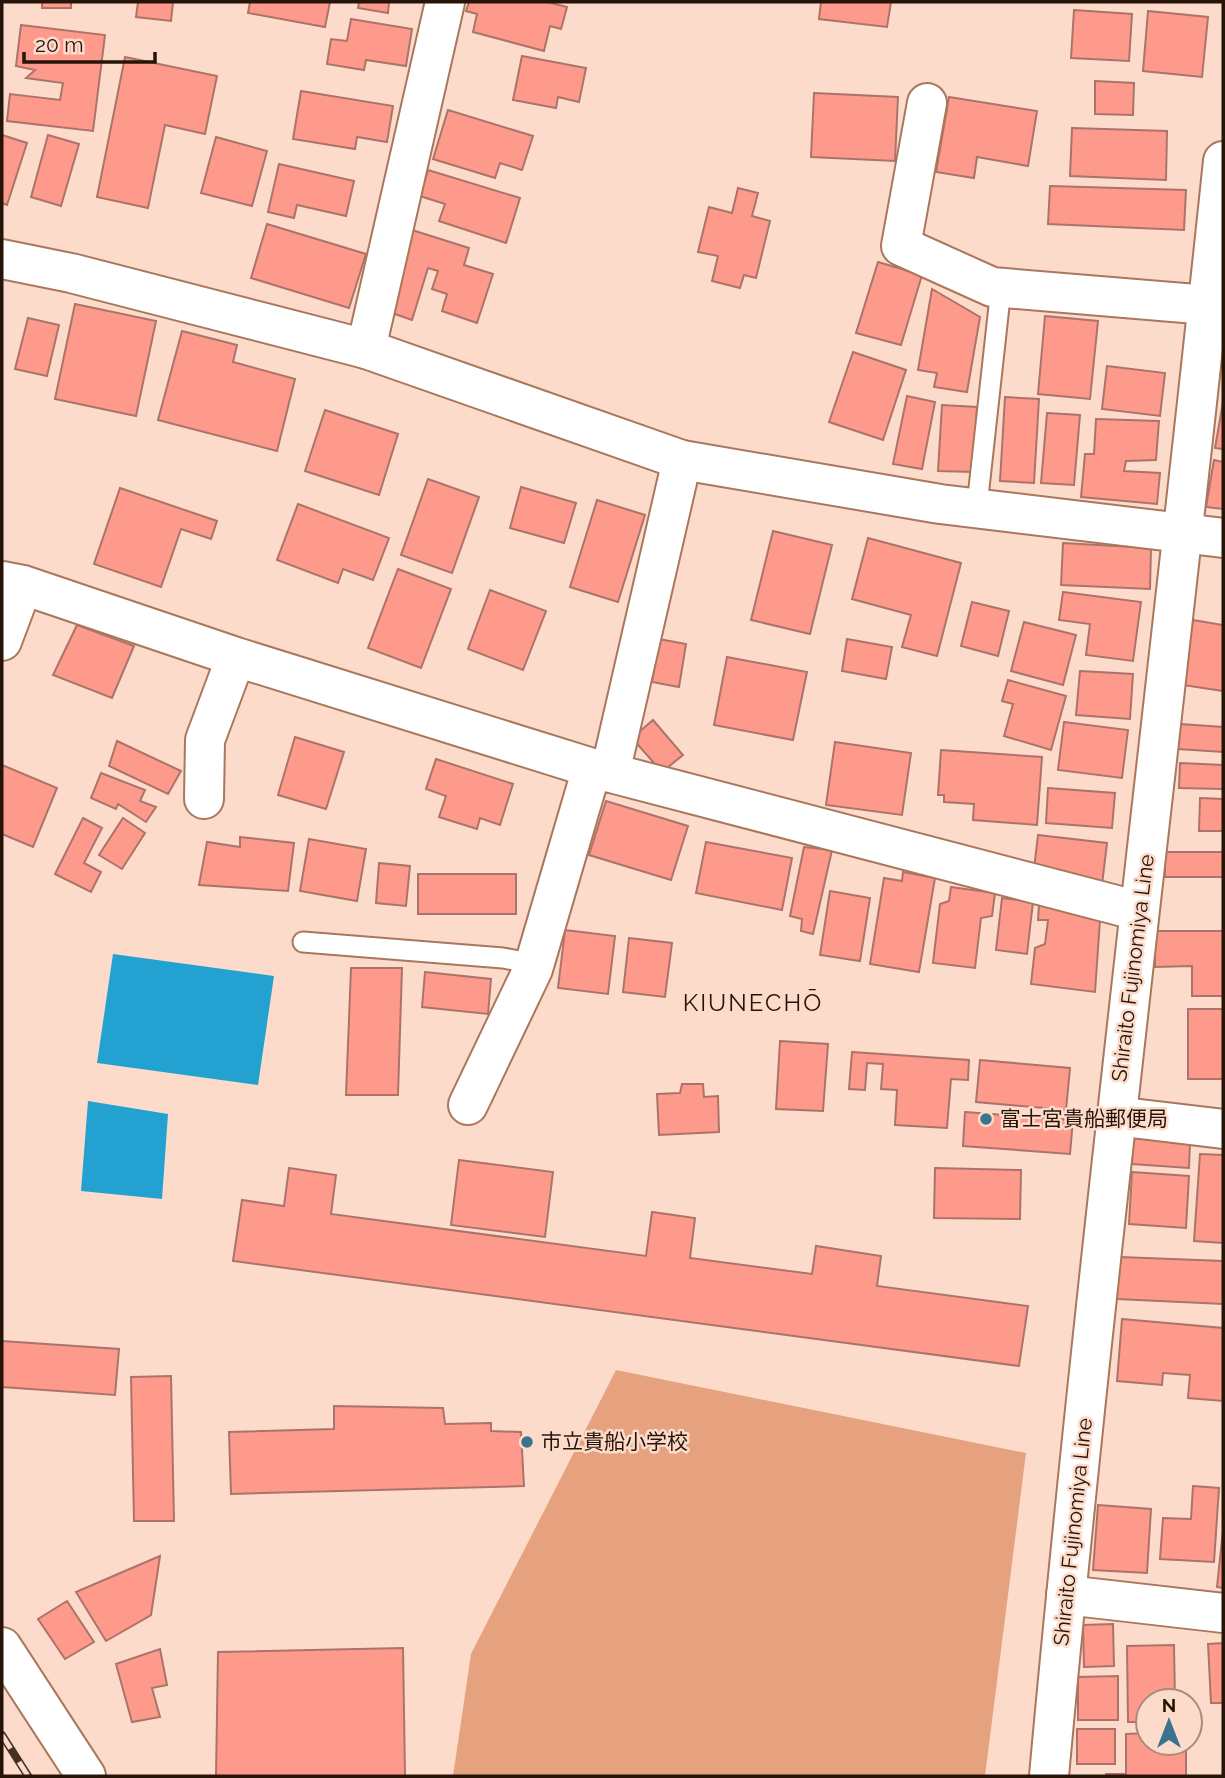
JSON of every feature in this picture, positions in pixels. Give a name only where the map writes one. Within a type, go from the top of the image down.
[{"type":"street","points":[[366,349],[445,2]]},
{"type":"street","points":[[927,103],[901,246],[992,287],[1208,305]]},
{"type":"street","name":"Shiraito Fujinomiya Line","points":[[1049,1776],[1115,1116],[1184,534],[1223,161]]},
{"type":"street","points":[[2,259],[71,272],[366,349],[682,460],[940,504],[977,506],[1223,538]]},
{"type":"street","points":[[468,1105],[535,964],[601,770],[682,460]]},
{"type":"street","points":[[2,641],[12,583],[236,657],[601,770],[1139,911]]},
{"type":"street","points":[[204,799],[205,740],[236,657]]},
{"type":"street","points":[[1115,1116],[1223,1129]]},
{"type":"street","points":[[1066,1595],[1223,1613]]},
{"type":"street","points":[[2,1647],[86,1776]]},
{"type":"lane","points":[[977,506],[1001,288]]},
{"type":"lane","points":[[303,942],[503,957],[535,964]]},
{"type":"shaded area","points":[[616,1370],[1026,1453],[985,1776],[453,1776],[471,1654]]},
{"type":"water","points":[[113,954],[274,976],[258,1085],[97,1063]]},
{"type":"water","points":[[88,1101],[168,1114],[162,1199],[81,1191]]},
{"type":"building","points":[[42,2],[71,2],[71,8],[42,8]]},
{"type":"building","points":[[138,2],[173,2],[171,21],[136,17]]},
{"type":"building","points":[[250,2],[330,2],[325,27],[248,13]]},
{"type":"building","points":[[359,2],[389,2],[388,13],[358,8]]},
{"type":"building","points":[[469,2],[547,2],[567,7],[561,29],[550,26],[544,51],[473,32],[477,14],[466,11]]},
{"type":"building","points":[[821,2],[891,2],[887,27],[819,19]]},
{"type":"building","points":[[1074,10],[1132,14],[1129,61],[1071,58]]},
{"type":"building","points":[[1148,11],[1208,17],[1202,77],[1143,71]]},
{"type":"building","points":[[351,19],[412,29],[406,66],[366,60],[364,70],[327,64],[331,39],[347,41]]},
{"type":"building","points":[[21,25],[105,35],[93,131],[7,121],[10,94],[60,100],[63,83],[26,78],[35,70],[16,66]]},
{"type":"building","points":[[522,56],[586,68],[579,102],[558,97],[556,108],[513,100]]},
{"type":"building","points":[[125,57],[217,76],[205,134],[165,125],[148,208],[97,197]]},
{"type":"building","points":[[1095,81],[1134,83],[1133,115],[1095,114]]},
{"type":"building","points":[[301,91],[393,106],[387,142],[357,137],[355,149],[293,139]]},
{"type":"building","points":[[814,93],[898,97],[895,161],[811,157]]},
{"type":"building","points":[[949,97],[1037,111],[1028,166],[977,157],[974,178],[936,172]]},
{"type":"building","points":[[448,110],[533,136],[522,170],[500,163],[495,178],[433,159]]},
{"type":"building","points":[[1072,128],[1167,131],[1166,180],[1070,176]]},
{"type":"building","points":[[2,135],[27,143],[7,205],[2,203]]},
{"type":"building","points":[[48,135],[79,144],[61,206],[31,197]]},
{"type":"building","points":[[216,137],[267,151],[252,206],[201,193]]},
{"type":"building","points":[[279,164],[354,181],[346,216],[297,205],[294,218],[268,212]]},
{"type":"building","points":[[428,170],[520,198],[506,243],[439,221],[445,204],[420,196]]},
{"type":"building","points":[[1050,186],[1186,190],[1184,230],[1048,224]]},
{"type":"building","points":[[738,188],[758,193],[752,216],[770,221],[756,278],[744,275],[740,288],[712,281],[718,256],[698,252],[709,207],[732,213]]},
{"type":"building","points":[[267,224],[366,254],[349,308],[251,278]]},
{"type":"building","points":[[412,230],[469,248],[464,265],[493,274],[477,323],[442,311],[447,294],[432,289],[438,271],[428,268],[412,320],[386,311]]},
{"type":"building","points":[[878,262],[922,275],[901,345],[856,333]]},
{"type":"building","points":[[932,289],[980,317],[967,392],[934,387],[937,373],[918,370]]},
{"type":"building","points":[[75,304],[156,321],[136,416],[55,399]]},
{"type":"building","points":[[1045,316],[1098,321],[1090,399],[1038,394]]},
{"type":"building","points":[[28,318],[59,325],[47,376],[15,369]]},
{"type":"building","points":[[182,331],[237,345],[233,362],[295,379],[277,451],[158,420]]},
{"type":"building","points":[[853,352],[906,370],[883,440],[829,422]]},
{"type":"building","points":[[1107,366],[1165,373],[1160,416],[1102,409]]},
{"type":"building","points":[[907,396],[935,402],[922,469],[893,464]]},
{"type":"building","points":[[1005,397],[1039,399],[1034,483],[1000,481]]},
{"type":"building","points":[[1223,402],[1223,449],[1215,448]]},
{"type":"building","points":[[942,405],[977,407],[974,472],[938,471]]},
{"type":"building","points":[[325,410],[398,434],[379,495],[305,471]]},
{"type":"building","points":[[1047,413],[1080,415],[1074,485],[1041,483]]},
{"type":"building","points":[[1096,419],[1159,421],[1156,460],[1126,461],[1124,471],[1160,473],[1157,504],[1081,497],[1085,454],[1094,454]]},
{"type":"building","points":[[1214,460],[1223,462],[1223,509],[1206,507]]},
{"type":"building","points":[[428,479],[479,497],[452,573],[401,555]]},
{"type":"building","points":[[521,487],[576,503],[564,543],[510,528]]},
{"type":"building","points":[[120,488],[217,521],[211,539],[181,529],[161,587],[94,564]]},
{"type":"building","points":[[597,500],[645,515],[618,602],[570,587]]},
{"type":"building","points":[[298,504],[389,538],[373,580],[343,569],[338,583],[277,560]]},
{"type":"building","points":[[773,531],[832,545],[810,634],[751,620]]},
{"type":"building","points":[[868,538],[961,563],[937,656],[902,647],[911,615],[852,599]]},
{"type":"building","points":[[1063,543],[1151,548],[1150,589],[1061,585]]},
{"type":"building","points":[[398,569],[451,589],[421,668],[368,648]]},
{"type":"building","points":[[490,590],[546,611],[523,670],[468,649]]},
{"type":"building","points":[[1063,592],[1141,602],[1133,661],[1086,655],[1090,624],[1059,620]]},
{"type":"building","points":[[972,602],[1009,611],[998,656],[961,646]]},
{"type":"building","points":[[1193,620],[1223,625],[1223,691],[1183,685]]},
{"type":"building","points":[[1024,622],[1076,635],[1063,685],[1011,671]]},
{"type":"building","points":[[77,625],[134,646],[112,698],[53,675]]},
{"type":"building","points":[[659,639],[686,644],[679,687],[652,682]]},
{"type":"building","points":[[847,639],[892,647],[886,679],[842,671]]},
{"type":"building","points":[[727,657],[807,672],[793,740],[714,725]]},
{"type":"building","points":[[1080,671],[1133,674],[1130,719],[1076,715]]},
{"type":"building","points":[[1008,680],[1066,696],[1051,750],[1004,736],[1013,704],[1002,701]]},
{"type":"building","points":[[653,720],[683,755],[662,772],[632,738]]},
{"type":"building","points":[[1064,722],[1128,730],[1122,778],[1058,770]]},
{"type":"building","points":[[1180,724],[1223,727],[1223,752],[1178,749]]},
{"type":"building","points":[[295,737],[344,752],[326,809],[278,795]]},
{"type":"building","points":[[117,741],[181,771],[168,794],[109,766]]},
{"type":"building","points":[[835,742],[911,753],[902,815],[826,805]]},
{"type":"building","points":[[941,750],[1042,757],[1037,825],[973,820],[974,804],[944,802],[944,795],[938,795]]},
{"type":"building","points":[[436,759],[513,784],[500,825],[480,818],[477,829],[439,817],[446,796],[426,789]]},
{"type":"building","points":[[1180,763],[1223,765],[1223,789],[1179,788]]},
{"type":"building","points":[[2,765],[57,788],[33,847],[2,834]]},
{"type":"building","points":[[101,773],[145,790],[140,801],[156,807],[146,822],[118,804],[116,809],[91,798]]},
{"type":"building","points":[[1048,788],[1115,793],[1112,828],[1046,823]]},
{"type":"building","points":[[1200,798],[1223,799],[1223,831],[1199,831]]},
{"type":"building","points":[[606,801],[688,826],[671,880],[589,855]]},
{"type":"building","points":[[83,818],[102,828],[84,863],[101,872],[91,892],[55,874]]},
{"type":"building","points":[[123,818],[145,833],[122,869],[99,855]]},
{"type":"building","points":[[1038,835],[1107,843],[1102,885],[1033,877]]},
{"type":"building","points":[[240,837],[294,843],[288,891],[199,885],[207,842],[240,847]]},
{"type":"building","points":[[309,839],[366,849],[357,901],[300,891]]},
{"type":"building","points":[[706,842],[792,858],[782,910],[696,893]]},
{"type":"building","points":[[804,847],[832,850],[813,934],[801,931],[802,919],[790,916]]},
{"type":"building","points":[[1165,852],[1223,852],[1223,877],[1165,877]]},
{"type":"building","points":[[379,863],[410,866],[406,906],[376,903]]},
{"type":"building","points":[[903,872],[935,878],[919,972],[870,964],[884,878],[902,881]]},
{"type":"building","points":[[418,874],[516,874],[516,914],[418,914]]},
{"type":"building","points":[[951,887],[995,893],[992,916],[981,918],[975,968],[933,963],[940,904],[949,901]]},
{"type":"building","points":[[830,891],[870,898],[860,961],[820,955]]},
{"type":"building","points":[[1002,898],[1033,902],[1027,954],[996,950]]},
{"type":"building","points":[[1039,905],[1100,920],[1095,992],[1031,984],[1035,948],[1045,944],[1048,920],[1038,920]]},
{"type":"building","points":[[565,930],[615,936],[608,994],[558,988]]},
{"type":"building","points":[[1155,931],[1223,931],[1223,996],[1192,996],[1192,966],[1155,967]]},
{"type":"building","points":[[629,938],[672,943],[665,997],[623,992]]},
{"type":"building","points":[[351,968],[402,968],[398,1095],[346,1095]]},
{"type":"building","points":[[425,972],[491,979],[488,1014],[422,1007]]},
{"type":"building","points":[[1188,1009],[1223,1009],[1223,1079],[1188,1079]]},
{"type":"building","points":[[780,1041],[828,1044],[823,1111],[776,1109]]},
{"type":"building","points":[[852,1052],[969,1060],[968,1080],[951,1079],[947,1128],[895,1125],[897,1090],[881,1089],[883,1064],[867,1063],[865,1090],[849,1089]]},
{"type":"building","points":[[980,1060],[1070,1068],[1066,1110],[976,1102]]},
{"type":"building","points":[[682,1084],[703,1084],[704,1097],[718,1096],[719,1132],[659,1135],[657,1094],[680,1093]]},
{"type":"building","points":[[965,1112],[1073,1120],[1070,1154],[963,1146]]},
{"type":"building","points":[[1133,1138],[1190,1142],[1189,1168],[1132,1164]]},
{"type":"building","points":[[1200,1154],[1223,1155],[1223,1243],[1194,1241]]},
{"type":"building","points":[[459,1160],[553,1172],[545,1237],[451,1225]]},
{"type":"building","points":[[289,1168],[336,1175],[331,1214],[646,1256],[652,1212],[695,1218],[690,1258],[812,1274],[816,1246],[881,1256],[877,1286],[1028,1306],[1019,1366],[233,1261],[242,1200],[284,1206]]},
{"type":"building","points":[[935,1168],[1021,1170],[1020,1219],[934,1218]]},
{"type":"building","points":[[1132,1172],[1189,1176],[1186,1228],[1129,1224]]},
{"type":"building","points":[[1120,1257],[1223,1261],[1223,1304],[1117,1299]]},
{"type":"building","points":[[1122,1319],[1223,1328],[1223,1401],[1188,1398],[1190,1375],[1163,1373],[1162,1385],[1117,1381]]},
{"type":"building","points":[[2,1341],[119,1349],[115,1395],[2,1387]]},
{"type":"building","points":[[171,1376],[174,1521],[134,1521],[131,1377]]},
{"type":"building","points":[[334,1406],[443,1408],[445,1424],[491,1423],[491,1431],[521,1432],[524,1486],[231,1494],[229,1432],[334,1429]]},
{"type":"building","points":[[1193,1486],[1219,1488],[1214,1562],[1160,1559],[1163,1518],[1191,1519]]},
{"type":"building","points":[[1098,1505],[1151,1509],[1147,1573],[1093,1570]]},
{"type":"building","points":[[1223,1530],[1223,1588],[1217,1587]]},
{"type":"building","points":[[160,1556],[151,1615],[106,1641],[76,1592]]},
{"type":"building","points":[[67,1601],[94,1642],[65,1659],[38,1619]]},
{"type":"building","points":[[1113,1624],[1114,1666],[1084,1667],[1083,1625]]},
{"type":"building","points":[[1223,1643],[1223,1703],[1211,1703],[1208,1644]]},
{"type":"building","points":[[1174,1645],[1175,1687],[1134,1687],[1134,1722],[1128,1722],[1127,1646]]},
{"type":"building","points":[[403,1648],[405,1776],[216,1776],[218,1652]]},
{"type":"building","points":[[160,1649],[167,1685],[152,1688],[160,1717],[132,1722],[116,1664]]},
{"type":"building","points":[[1118,1676],[1118,1720],[1078,1720],[1078,1677]]},
{"type":"building","points":[[1077,1729],[1115,1729],[1115,1764],[1077,1764]]},
{"type":"building","points":[[1126,1734],[1134,1734],[1134,1757],[1186,1757],[1186,1776],[1106,1776],[1126,1774]]},
{"type":"railway","points":[[2,1735],[28,1776]]},
{"type":"place","name":"富士宮貴船郵便局","points":[[986,1119]]},
{"type":"place","name":"市立貴船小学校","points":[[527,1442]]},
{"type":"district","name":"KIUNECHŌ","points":[[753,1003]]}]
